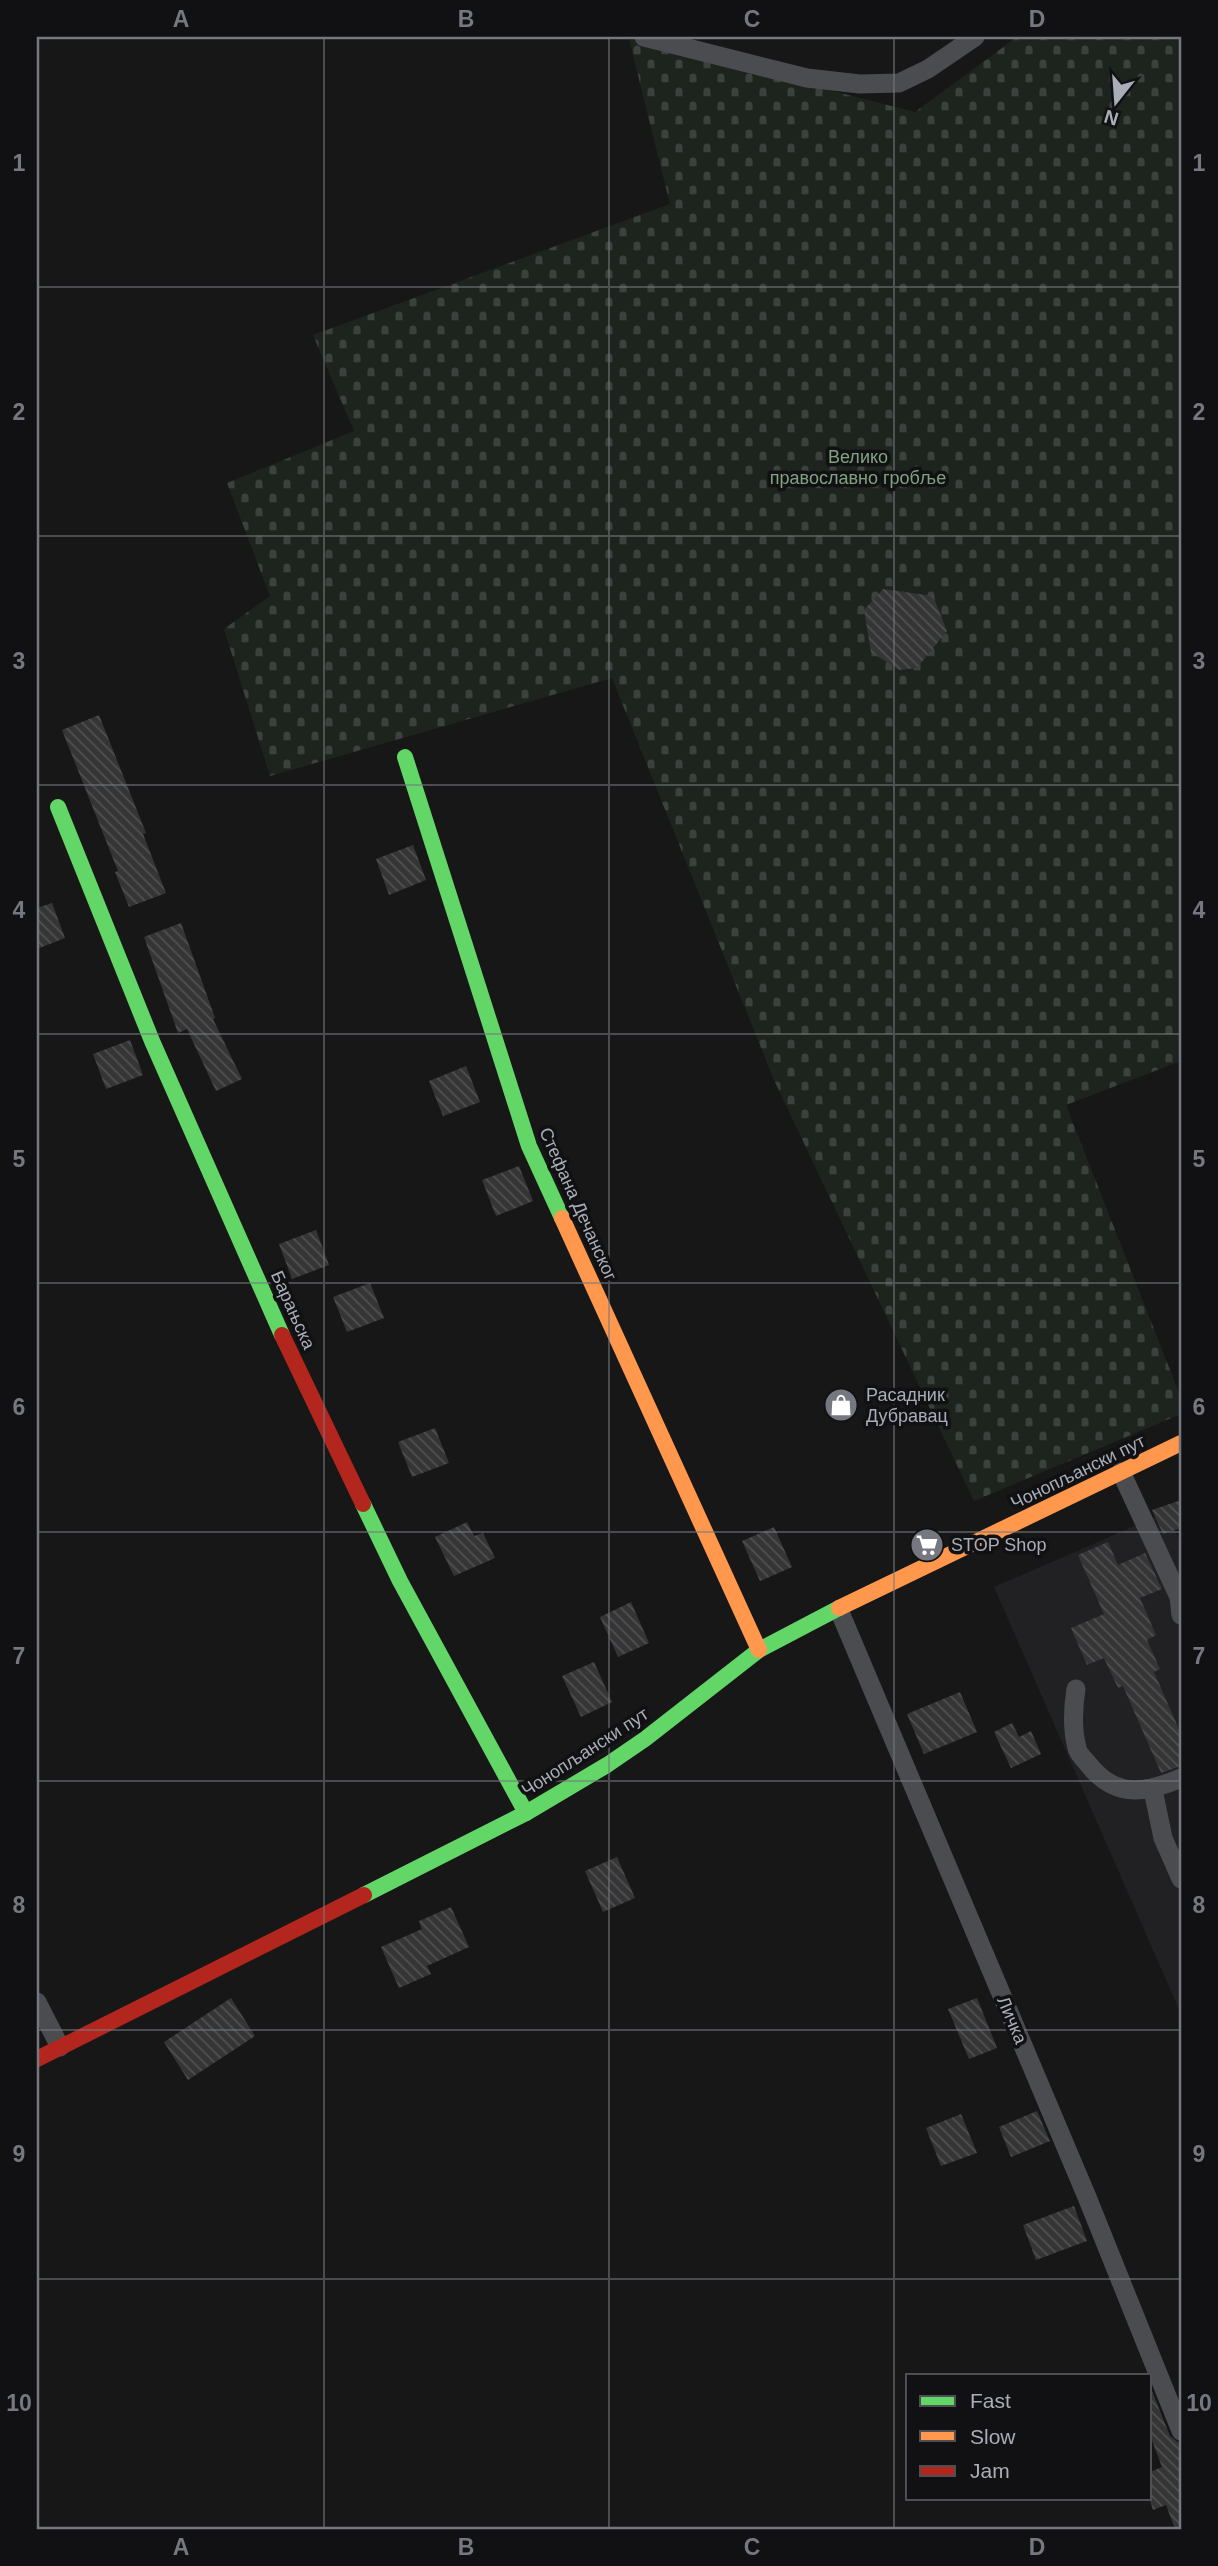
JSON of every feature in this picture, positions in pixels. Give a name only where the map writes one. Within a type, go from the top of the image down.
[{"type":"street","points":[[643,37],[807,78],[860,84],[899,83],[928,69],[975,37]]},
{"type":"street","name":"Стефана Дечанског","points":[[405,757],[529,1146],[759,1650]]},
{"type":"street","name":"Барањска","points":[[58,807],[152,1041],[284,1339],[400,1581],[526,1813]]},
{"type":"street","name":"Чонопљански пут","points":[[37,2059],[526,1813],[645,1739],[759,1650],[1181,1443]]},
{"type":"street","points":[[1121,1472],[1179,1597],[1181,1615]]},
{"type":"street","name":"Личка","points":[[839,1610],[1087,2197],[1181,2431]]},
{"type":"street","points":[[1076,1689],[1073,1712],[1077,1750],[1093,1770],[1105,1780],[1134,1791],[1153,1790],[1181,1778]]},
{"type":"street","points":[[1153,1790],[1163,1838],[1181,1879]]},
{"type":"street","points":[[37,2002],[60,2047]]},
{"type":"shaded area","points":[[1167,1512],[1181,1544],[1181,2014],[994,1587]]},
{"type":"green space","name":"Велико православно гробље","points":[[1017,37],[1181,37],[1181,1061],[1066,1105],[1181,1398],[1181,1414],[974,1501],[774,1080],[612,678],[270,776],[224,629],[270,596],[227,483],[354,431],[313,335],[670,204],[629,39],[915,112]]},
{"type":"building","points":[[883,589],[933,596],[947,631],[917,668],[899,670],[871,652],[864,610]]},
{"type":"building","points":[[99,715],[146,833],[143,834],[166,893],[129,907],[115,872],[118,871],[62,730]]},
{"type":"building","points":[[413,845],[426,880],[389,895],[376,859]]},
{"type":"building","points":[[52,903],[65,938],[37,949],[37,908]]},
{"type":"building","points":[[181,923],[215,1018],[213,1019],[242,1079],[216,1091],[187,1029],[178,1033],[144,937]]},
{"type":"building","points":[[130,1040],[143,1075],[106,1089],[93,1054]]},
{"type":"building","points":[[466,1066],[480,1102],[443,1116],[429,1081]]},
{"type":"building","points":[[519,1166],[533,1201],[496,1216],[482,1180]]},
{"type":"building","points":[[316,1230],[329,1265],[292,1279],[279,1244]]},
{"type":"building","points":[[370,1283],[384,1318],[347,1332],[333,1297]]},
{"type":"building","points":[[435,1428],[449,1463],[412,1477],[398,1442]]},
{"type":"building","points":[[1181,1500],[1181,1528],[1163,1534],[1152,1510]]},
{"type":"building","points":[[467,1522],[474,1536],[483,1533],[495,1558],[454,1576],[435,1537]]},
{"type":"building","points":[[774,1527],[792,1567],[760,1581],[742,1541]]},
{"type":"building","points":[[1108,1542],[1118,1565],[1145,1553],[1162,1589],[1140,1598],[1156,1635],[1147,1640],[1160,1669],[1154,1672],[1181,1734],[1181,1766],[1161,1773],[1123,1686],[1118,1688],[1104,1658],[1087,1665],[1071,1628],[1104,1614],[1078,1555]]},
{"type":"building","points":[[631,1602],[649,1643],[618,1657],[600,1617]]},
{"type":"building","points":[[594,1662],[612,1702],[581,1717],[562,1676]]},
{"type":"building","points":[[960,1692],[977,1732],[924,1754],[907,1714]]},
{"type":"building","points":[[1012,1723],[1019,1737],[1031,1731],[1041,1754],[1011,1768],[994,1732]]},
{"type":"building","points":[[617,1857],[635,1898],[603,1912],[585,1871]]},
{"type":"building","points":[[451,1907],[469,1947],[427,1966],[431,1974],[399,1988],[381,1947],[422,1929],[419,1921]]},
{"type":"building","points":[[231,1998],[255,2036],[188,2080],[164,2042]]},
{"type":"building","points":[[977,1998],[997,2048],[969,2059],[948,2009]]},
{"type":"building","points":[[1037,2111],[1050,2141],[1011,2157],[999,2127]]},
{"type":"building","points":[[961,2114],[977,2153],[941,2166],[926,2128]]},
{"type":"building","points":[[1074,2206],[1087,2241],[1036,2260],[1023,2225]]},
{"type":"building","points":[[1152,2391],[1170,2436],[1179,2443],[1181,2449],[1181,2529],[1175,2529],[1166,2505],[1153,2510],[1150,2501],[1152,2471],[1162,2467],[1152,2440]]},
{"type":"traffic: fast","points":[[405,757],[529,1146],[562,1218]]},
{"type":"traffic: fast","points":[[58,807],[152,1041],[282,1335]]},
{"type":"traffic: fast","points":[[363,1504],[400,1581],[526,1813]]},
{"type":"traffic: fast","points":[[364,1895],[526,1813],[607,1765],[645,1739],[759,1650],[839,1608]]},
{"type":"traffic: slow","points":[[562,1218],[759,1650]]},
{"type":"traffic: slow","points":[[839,1608],[1181,1443]]},
{"type":"traffic: jam","points":[[282,1335],[363,1504]]},
{"type":"traffic: jam","points":[[37,2059],[364,1895]]},
{"type":"place","name":"Расадник Дубравац","points":[[841,1405]]},
{"type":"place","name":"STOP Shop","points":[[927,1545]]}]
